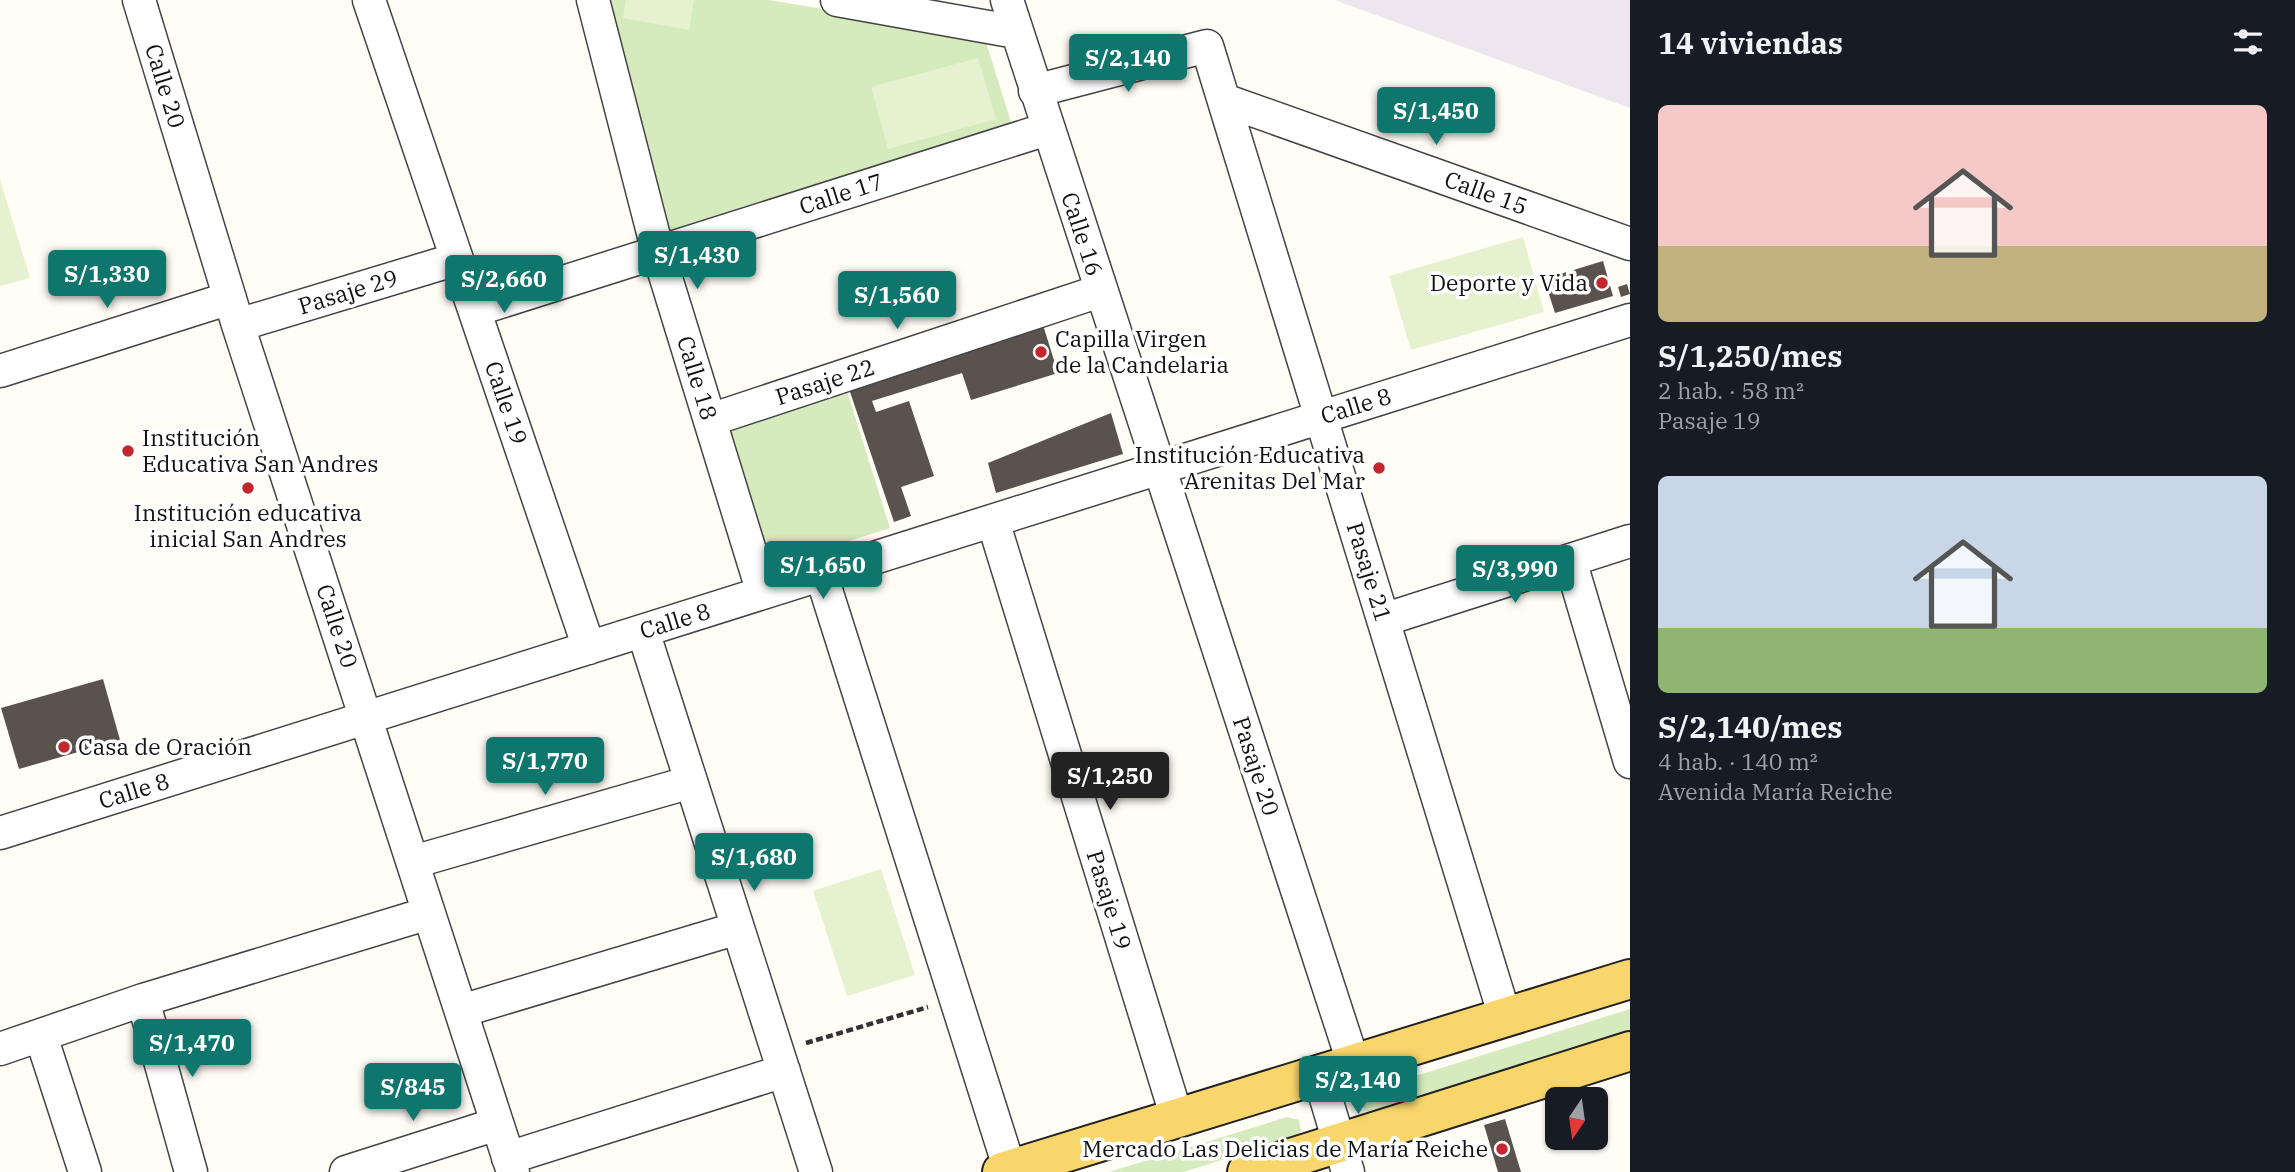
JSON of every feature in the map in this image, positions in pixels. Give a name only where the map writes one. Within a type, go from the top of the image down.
[{"type":"main road","points":[[1006,1171],[1630,978]]},
{"type":"main road","points":[[1247,1172],[1344,1157],[1630,1051]]},
{"type":"street","name":"Calle 20","points":[[139,0],[234,311],[510,1165]]},
{"type":"street","name":"Calle 19","points":[[369,0],[589,648]]},
{"type":"street","name":"Calle 18","points":[[593,0],[658,252],[763,593]]},
{"type":"street","points":[[837,0],[1016,32]]},
{"type":"street","name":"Calle 16","points":[[1007,0],[1158,468]]},
{"type":"street","name":"Pasaje 21","points":[[1035,91],[1208,46],[1505,1017]]},
{"type":"street","name":"Calle 15","points":[[1224,100],[1630,244]]},
{"type":"street","name":"Calle 17","points":[[475,310],[1047,129]]},
{"type":"street","name":"Pasaje 29","points":[[0,371],[234,311],[457,259]]},
{"type":"street","name":"Pasaje 22","points":[[710,420],[1100,291]]},
{"type":"street","name":"Calle 8","points":[[0,833],[1630,320]]},
{"type":"street","name":"Pasaje 20","points":[[1158,468],[1336,1070],[1344,1157]]},
{"type":"street","name":"Pasaje 19","points":[[993,521],[1177,1118]]},
{"type":"street","points":[[1383,620],[1630,541]]},
{"type":"street","points":[[1570,560],[1630,762]]},
{"type":"street","points":[[821,574],[956,998],[1006,1171]]},
{"type":"street","points":[[642,631],[816,1172]]},
{"type":"street","points":[[413,862],[691,782]]},
{"type":"street","points":[[0,1047],[41,1036],[143,1000],[429,913]]},
{"type":"street","points":[[461,1011],[738,928]]},
{"type":"street","points":[[143,1000],[191,1172]]},
{"type":"street","points":[[41,1036],[85,1172]]},
{"type":"street","points":[[510,1165],[780,1062]]},
{"type":"street","points":[[346,1172],[497,1124]]},
{"type":"path","points":[[780,1062],[956,998]]},
{"type":"shaded area","points":[[1335,0],[1630,0],[1630,108]]},
{"type":"green space","points":[[593,0],[769,0],[984,36],[1012,125],[668,234]]},
{"type":"green space","points":[[626,0],[694,0],[689,30],[623,18]]},
{"type":"green space","points":[[978,58],[996,119],[888,149],[871,87]]},
{"type":"green space","points":[[0,179],[30,278],[0,286]]},
{"type":"green space","points":[[1523,237],[1544,312],[1411,350],[1389,276]]},
{"type":"green space","points":[[847,391],[890,528],[773,565],[728,428]]},
{"type":"green space","points":[[881,869],[915,975],[847,996],[813,891]]},
{"type":"green space","points":[[1630,1009],[1630,1032],[1376,1114],[1365,1111],[1363,1107],[1363,1099],[1371,1090]]},
{"type":"green space","points":[[1287,1117],[1299,1120],[1301,1131],[1293,1138],[1183,1172],[1109,1172]]},
{"type":"building","points":[[1603,261],[1613,296],[1555,313],[1544,279]]},
{"type":"building","points":[[1627,284],[1630,294],[1621,297],[1618,287]]},
{"type":"building","points":[[1043,325],[1058,373],[971,400],[962,373],[872,401],[876,412],[909,401],[934,476],[901,487],[911,516],[894,522],[848,386]]},
{"type":"building","points":[[1111,413],[1123,454],[996,493],[988,463]]},
{"type":"building","points":[[103,679],[120,740],[19,769],[1,708]]},
{"type":"building","name":"Mercado Las Delicias de María Reiche","points":[[1505,1119],[1521,1172],[1498,1172],[1484,1125]]},
{"type":"place","name":"Deporte y Vida","points":[[1602,283]]},
{"type":"place","name":"Capilla Virgen de la Candelaria","points":[[1041,352]]},
{"type":"place","name":"Institución Educativa San Andres","points":[[128,451]]},
{"type":"place","name":"Institución Educativa Arenitas Del Mar","points":[[1379,468]]},
{"type":"place","name":"Institución educativa inicial San Andres","points":[[248,488]]},
{"type":"place","name":"Casa de Oración","points":[[64,747]]},
{"type":"place","name":"Mercado Las Delicias de María Reiche","points":[[1502,1149]]}]
